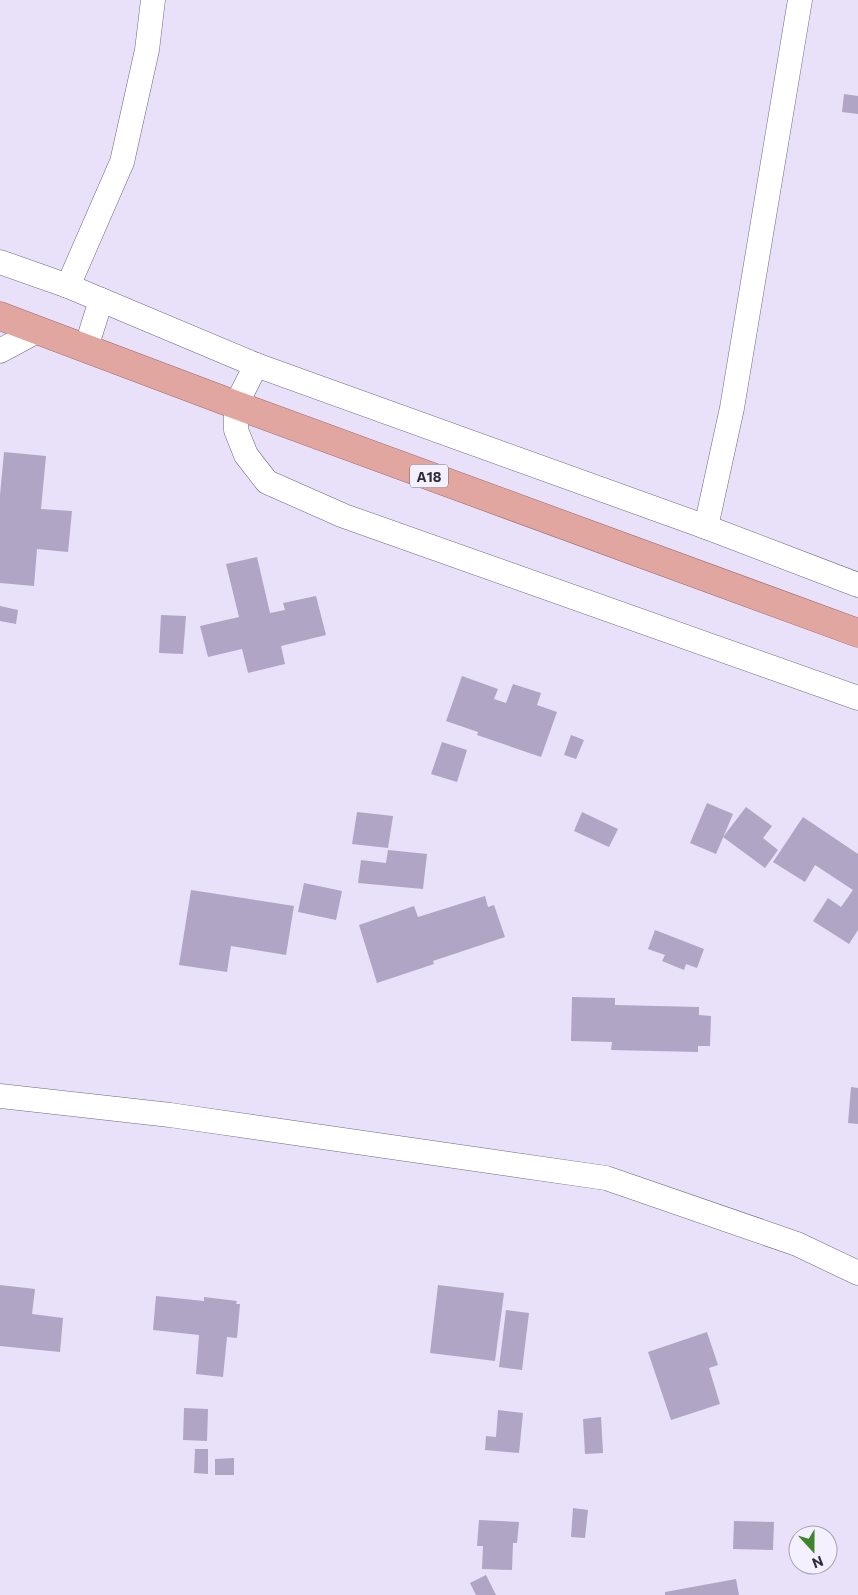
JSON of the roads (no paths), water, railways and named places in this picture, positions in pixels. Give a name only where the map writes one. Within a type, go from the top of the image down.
[{"type":"highway","name":"A18","points":[[0,316],[236,405],[858,633]]},
{"type":"street","points":[[68,286],[122,162],[148,50],[153,0]]},
{"type":"street","points":[[706,527],[732,408],[800,0]]},
{"type":"street","points":[[0,262],[68,286],[256,366],[706,527],[858,585]]},
{"type":"street","points":[[86,348],[101,300]]},
{"type":"street","points":[[0,351],[39,330]]},
{"type":"street","points":[[256,366],[236,405],[236,430],[246,455],[267,482],[344,516],[858,698]]},
{"type":"street","points":[[0,1096],[170,1115],[606,1178],[797,1244],[858,1273]]}]
